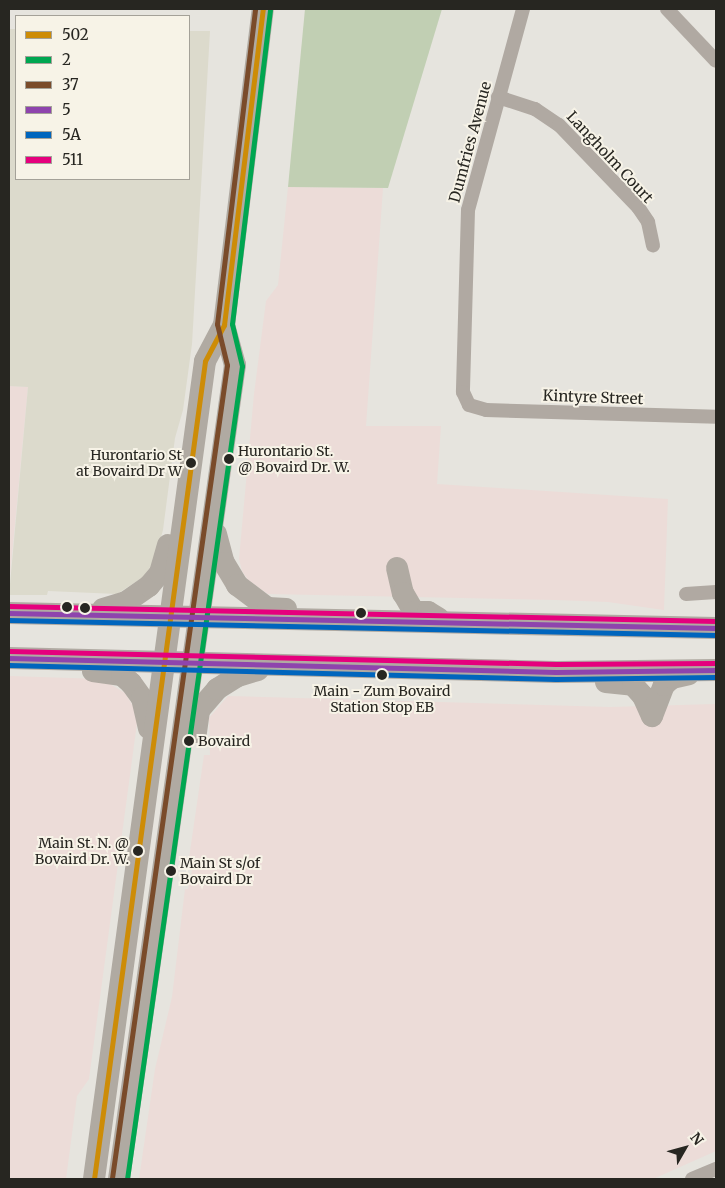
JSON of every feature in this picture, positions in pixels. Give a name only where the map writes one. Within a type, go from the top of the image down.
[{"type":"main road","points":[[94,1179],[205,361],[224,325],[263,9]]},
{"type":"main road","points":[[119,1179],[180,769],[235,365],[224,325]]},
{"type":"main road","points":[[73,614],[126,602],[149,586],[160,573],[166,559],[172,520],[184,508]]},
{"type":"main road","points":[[214,520],[224,563],[240,589],[268,608],[313,610],[323,620]]},
{"type":"main road","points":[[397,568],[403,593],[414,612],[428,612],[447,623]]},
{"type":"main road","points":[[9,613],[716,628]]},
{"type":"main road","points":[[9,658],[581,672],[716,670]]},
{"type":"main road","points":[[60,659],[79,670],[122,675],[137,690],[148,719],[149,764]]},
{"type":"main road","points":[[180,769],[193,745],[199,710],[210,696],[238,676],[280,665]]},
{"type":"main road","points":[[581,672],[595,682],[632,685],[643,696],[652,716],[656,699],[672,678],[716,670]]},
{"type":"street","name":"Dumfries Avenue","points":[[469,406],[463,392],[468,210],[523,9]]},
{"type":"street","points":[[667,9],[716,61]]},
{"type":"street","name":"Langholm Court","points":[[498,97],[535,109],[559,125],[638,206],[648,222],[653,245]]},
{"type":"street","name":"Kintyre Street","points":[[469,406],[486,410],[716,417]]},
{"type":"street","points":[[686,594],[716,592]]},
{"type":"street","points":[[692,1179],[716,1169]]},
{"type":"shaded area","points":[[9,29],[15,29],[15,180],[190,180],[190,31],[210,31],[192,344],[183,410],[175,438],[163,530],[154,562],[143,577],[117,594],[48,591],[47,595],[9,595],[28,387],[9,386]]},
{"type":"shaded area","points":[[288,187],[383,188],[366,426],[441,426],[437,484],[668,499],[664,610],[608,602],[268,594],[248,580],[242,571],[239,559],[254,394],[266,301],[278,285]]},
{"type":"shaded area","points":[[9,386],[28,387],[9,586]]},
{"type":"shaded area","points":[[9,676],[102,679],[125,693],[133,706],[137,723],[89,1079],[77,1096],[66,1179],[9,1179]]},
{"type":"shaded area","points":[[228,696],[610,707],[716,704],[716,1151],[653,1179],[139,1179],[155,1069],[172,997],[185,889],[188,889],[193,866],[188,865],[204,755],[210,755],[209,718]]},
{"type":"green space","points":[[305,9],[442,9],[388,188],[288,187]]},
{"type":"transit line","name":"37","points":[[112,1178],[227,365],[217,324],[255,9]]},
{"type":"transit line","name":"502","points":[[94,1179],[205,361],[224,325],[263,9]]},
{"type":"transit line","name":"2","points":[[127,1179],[242,366],[232,324],[270,10]]},
{"type":"transit line","name":"511","points":[[9,606],[716,621]]},
{"type":"transit line","name":"5","points":[[9,613],[716,628]]},
{"type":"transit line","name":"5A","points":[[9,620],[716,635]]},
{"type":"transit line","name":"511","points":[[9,651],[556,664],[716,663]]},
{"type":"transit line","name":"5","points":[[9,658],[556,672],[716,670]]},
{"type":"transit line","name":"5A","points":[[9,665],[556,679],[716,677]]},
{"type":"place","name":"Hurontario St. @ Bovaird Dr. W.","points":[[229,459]]},
{"type":"place","name":"Hurontario St at Bovaird Dr W","points":[[191,463]]},
{"type":"place","name":"Main - Zum Bovaird Station Stop EB","points":[[382,675]]},
{"type":"place","name":"Bovaird","points":[[189,741]]},
{"type":"place","name":"Main St. N. @ Bovaird Dr. W.","points":[[138,851]]},
{"type":"place","name":"Main St s/of Bovaird Dr","points":[[171,871]]}]
